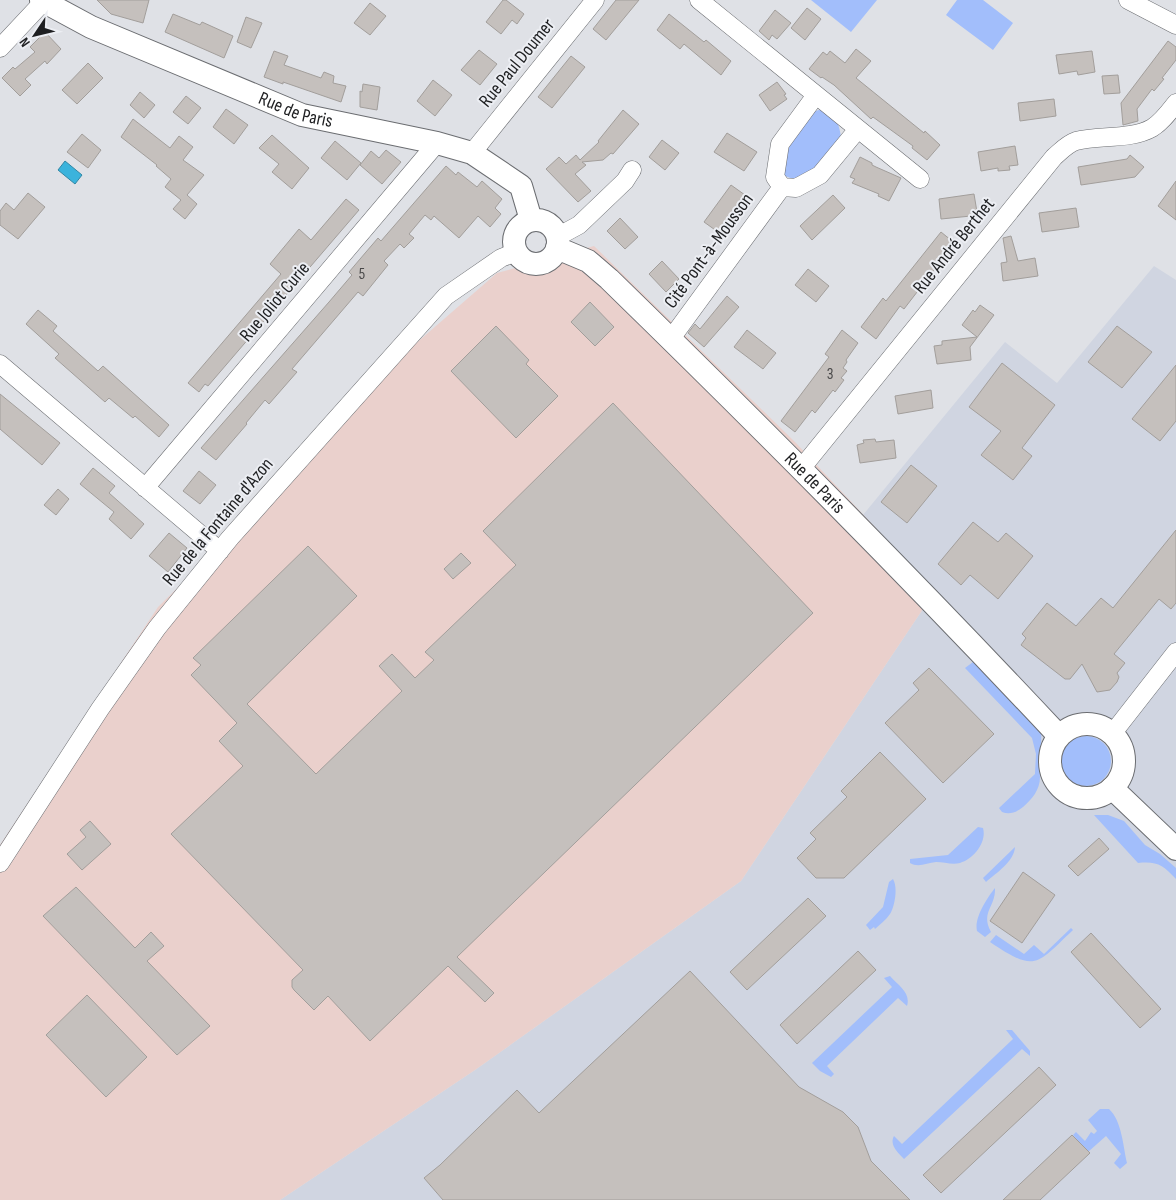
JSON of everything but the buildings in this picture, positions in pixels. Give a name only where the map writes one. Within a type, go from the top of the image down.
[{"type":"street","name":"Rue Paul Doumer","points":[[472,153],[595,0]]},
{"type":"street","points":[[699,0],[920,179]]},
{"type":"street","points":[[1128,0],[1176,25]]},
{"type":"street","name":"Rue de Paris","points":[[42,1],[91,27],[302,115],[437,143],[472,153],[520,186],[532,220]]},
{"type":"street","points":[[0,48],[42,1]]},
{"type":"street","name":"Cité Pont-à-Mousson","points":[[782,187],[775,177],[780,144],[816,95]]},
{"type":"street","name":"Rue André Berthet","points":[[800,470],[1054,156],[1066,146],[1076,142],[1139,133],[1151,128],[1162,121],[1176,103]]},
{"type":"street","name":"Cité Pont-à-Mousson","points":[[782,187],[796,188],[820,175],[858,129]]},
{"type":"street","name":"Rue Joliot Curie","points":[[145,488],[437,143]]},
{"type":"street","points":[[557,242],[579,225],[625,181],[632,170]]},
{"type":"street","name":"Cité Pont-à-Mousson","points":[[670,340],[782,187]]},
{"type":"street","points":[[532,220],[545,222],[554,230],[557,242],[554,255],[541,264],[534,264],[520,258],[516,252],[514,238],[516,232],[525,222],[532,220]]},
{"type":"street","name":"Rue de Paris","points":[[557,242],[588,261],[609,279],[800,470],[1059,736]]},
{"type":"street","name":"Rue de la Fontaine d'Azon","points":[[0,863],[112,693],[158,628],[220,551],[446,296],[501,258],[516,252]]},
{"type":"street","points":[[0,364],[220,551]]},
{"type":"street","points":[[1112,734],[1176,652]]},
{"type":"street","points":[[1079,724],[1091,724],[1102,727],[1112,734],[1120,744],[1124,755],[1124,767],[1120,779],[1112,788],[1103,795],[1087,798],[1071,795],[1062,789],[1054,780],[1050,769],[1051,752],[1059,736],[1068,728],[1079,724]]},
{"type":"street","points":[[1112,788],[1176,849]]},
{"type":"shaded area","points":[[811,0],[877,0],[851,32]]},
{"type":"shaded area","points":[[957,0],[983,0],[1013,23],[993,50],[946,15]]},
{"type":"shaded area","points":[[819,110],[833,116],[839,128],[841,138],[816,168],[793,179],[785,176],[783,171],[783,151],[812,112]]},
{"type":"shaded area","points":[[65,161],[82,175],[75,184],[58,170]]},
{"type":"shaded area","points":[[594,246],[795,442],[935,591],[741,881],[475,1070],[280,1200],[0,1200],[0,845],[158,607],[320,448],[414,345],[497,273]]},
{"type":"shaded area","points":[[1154,266],[1176,280],[1176,1200],[280,1200],[475,1070],[741,881],[935,591],[863,515],[1005,342],[1057,383]]},
{"type":"shaded area","points":[[973,662],[1041,730],[1039,786],[1035,794],[1021,809],[1013,812],[1002,812],[999,808],[1035,774],[1036,754],[1032,738],[965,668]]},
{"type":"shaded area","points":[[1086,736],[1100,740],[1107,747],[1111,761],[1107,775],[1100,782],[1086,786],[1072,782],[1065,775],[1061,761],[1065,747],[1072,740]]},
{"type":"shaded area","points":[[1094,815],[1108,815],[1124,821],[1145,845],[1160,854],[1176,868],[1176,879],[1167,870],[1155,863],[1138,863]]},
{"type":"shaded area","points":[[978,827],[983,828],[983,839],[974,854],[965,861],[957,864],[936,862],[919,865],[910,863],[910,859],[948,855]]},
{"type":"shaded area","points":[[1015,847],[1008,862],[986,882],[983,878]]},
{"type":"shaded area","points":[[893,879],[896,891],[892,911],[875,929],[874,927],[870,930],[866,925],[883,907],[889,882]]},
{"type":"shaded area","points":[[995,888],[995,895],[987,919],[991,932],[985,937],[977,931],[977,920]]},
{"type":"shaded area","points":[[1071,928],[1073,930],[1051,951],[1035,961],[1017,958],[990,942],[996,935],[1024,954],[1034,945],[1044,954]]},
{"type":"shaded area","points":[[890,976],[906,993],[907,1006],[898,998],[827,1066],[834,1074],[831,1077],[820,1071],[812,1063],[892,987],[884,978]]},
{"type":"shaded area","points":[[1006,1030],[1012,1030],[1030,1051],[1030,1056],[1022,1049],[904,1159],[893,1146],[894,1136],[902,1144],[1013,1039]]},
{"type":"shaded area","points":[[1100,1109],[1109,1109],[1117,1120],[1127,1163],[1120,1169],[1114,1163],[1121,1154],[1106,1136],[1088,1152],[1073,1135],[1076,1132],[1085,1141],[1091,1132],[1094,1134],[1097,1131],[1088,1120]]}]
